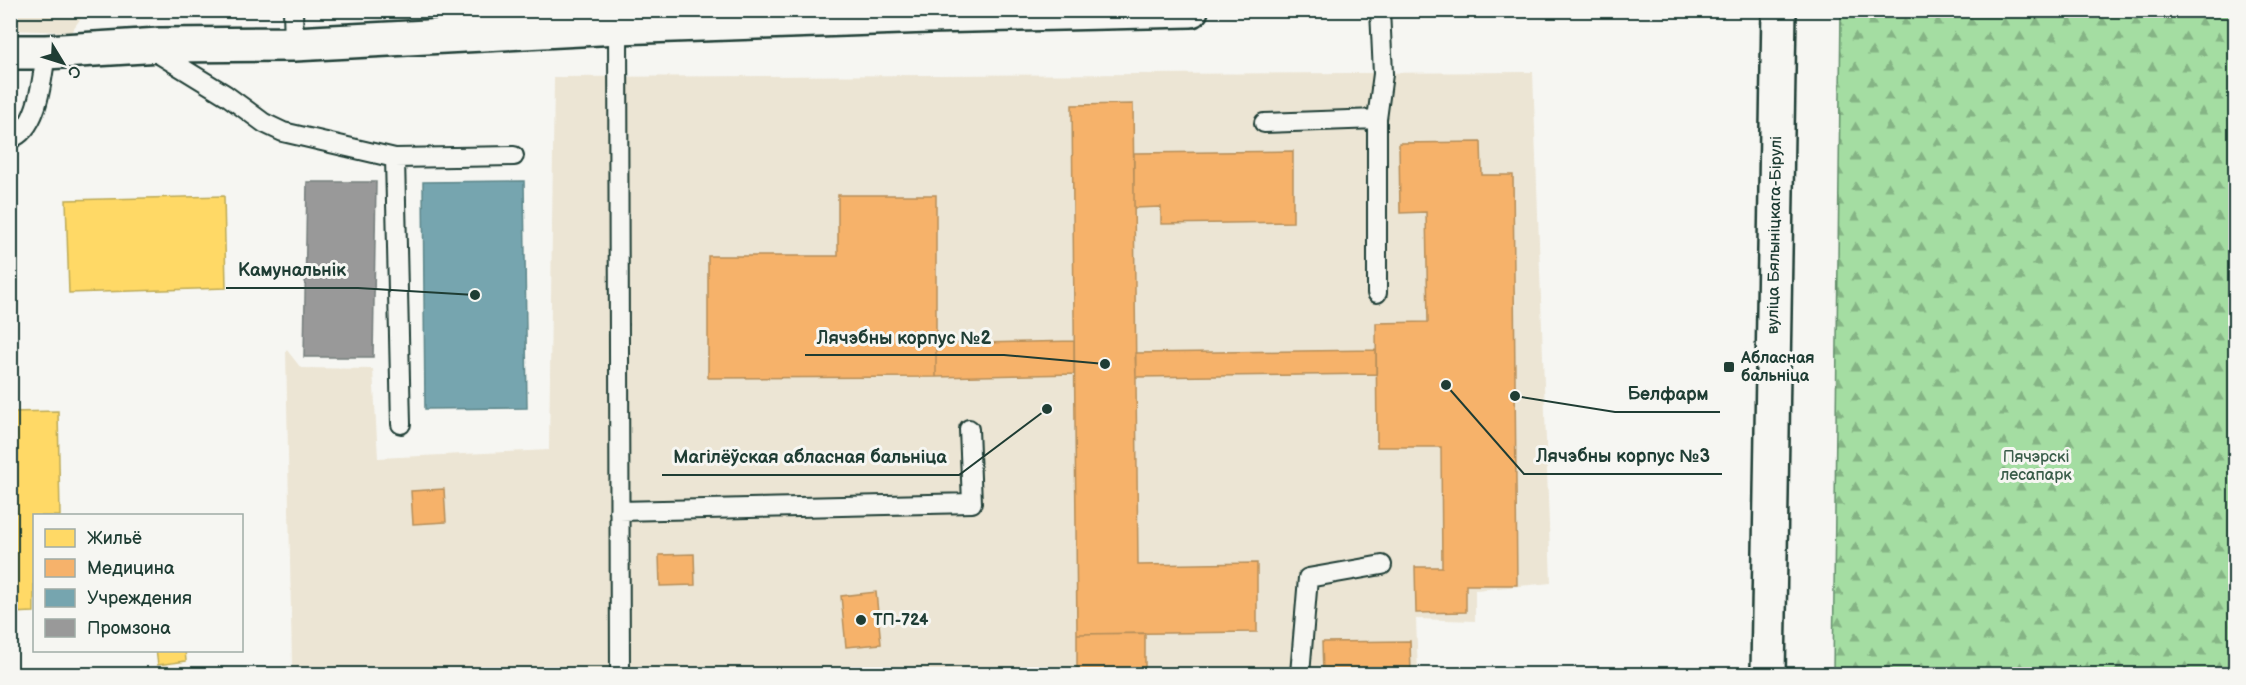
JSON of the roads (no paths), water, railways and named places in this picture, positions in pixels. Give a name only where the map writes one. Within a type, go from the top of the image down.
[{"type":"main road","points":[[10,52],[146,46],[294,44],[618,27],[928,16],[1191,10]]},
{"type":"main road","name":"вуліца Бялыніцкага-Бірулі","points":[[1768,675],[1779,10]]},
{"type":"lane","points":[[293,10],[294,44]]},
{"type":"lane","points":[[1377,293],[1377,119],[1383,74],[1380,10]]},
{"type":"lane","points":[[618,27],[620,675]]},
{"type":"lane","points":[[146,46],[225,94],[264,123],[283,132],[395,158],[514,156]]},
{"type":"lane","points":[[10,139],[16,137],[29,125],[39,97],[46,52]]},
{"type":"lane","points":[[1264,123],[1377,119]]},
{"type":"lane","points":[[395,158],[401,424]]},
{"type":"lane","points":[[619,511],[972,503],[969,429]]},
{"type":"lane","points":[[1300,675],[1308,578],[1382,565]]},
{"type":"place","name":"Камунальнік","points":[[475,295]]},
{"type":"place","name":"Лячэбны корпус №2","points":[[1105,364]]},
{"type":"place","name":"Абласная бальніца","points":[[1729,367]]},
{"type":"place","name":"Лячэбны корпус №3","points":[[1446,385]]},
{"type":"place","name":"Белфарм","points":[[1515,396]]},
{"type":"place","name":"Магілёўская абласная бальніца","points":[[1047,409]]},
{"type":"place","name":"ТП-724","points":[[861,620]]},
{"type":"park label","name":"Пячэрскі лесапарк","points":[[2036,466]]}]
